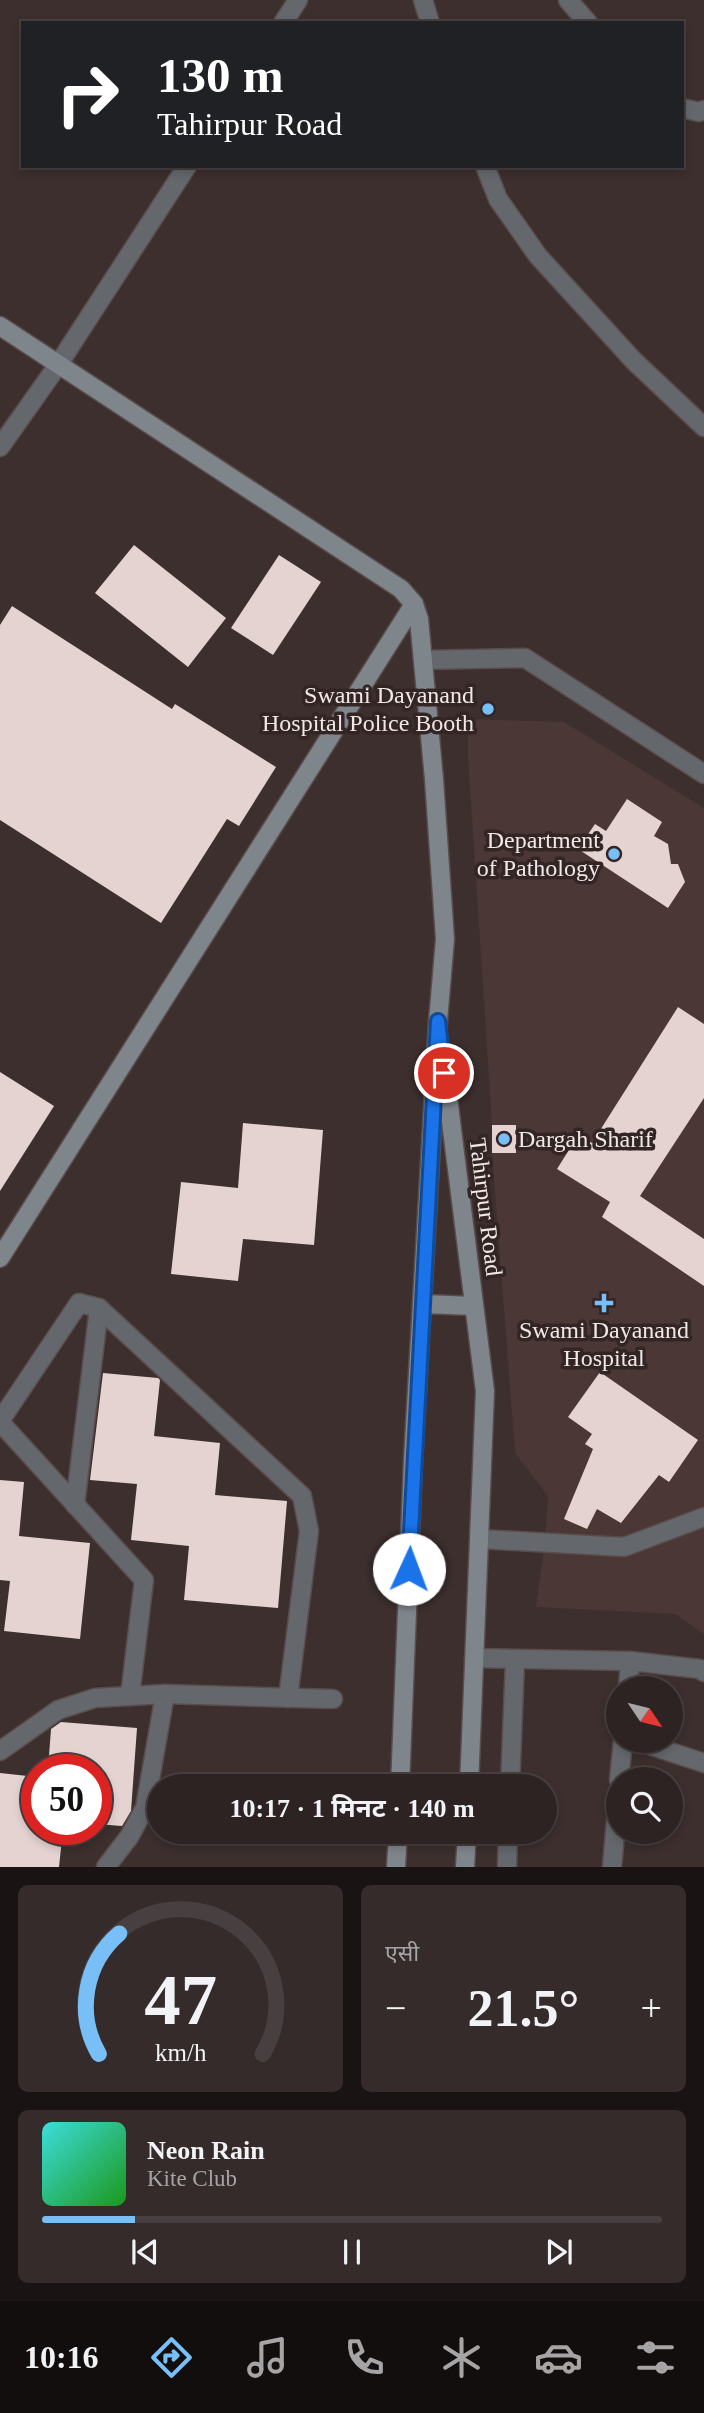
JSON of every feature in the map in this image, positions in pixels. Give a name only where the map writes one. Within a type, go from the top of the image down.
[{"type":"main road","points":[[0,326],[401,589],[414,604],[419,619],[423,660],[446,939],[438,1021]]},
{"type":"main road","points":[[0,1258],[414,604]]},
{"type":"main road","name":"Tahirpur Road","points":[[401,1774],[438,1021]]},
{"type":"main road","name":"Tahirpur Road","points":[[438,1021],[485,1391],[470,1774]]},
{"type":"main road","points":[[423,1304],[474,1306]]},
{"type":"main road","points":[[396,1867],[397,1844]]},
{"type":"main road","points":[[465,1867],[466,1844]]},
{"type":"street","points":[[284,21],[298,0]]},
{"type":"street","points":[[423,0],[429,21]]},
{"type":"street","points":[[568,0],[586,21]]},
{"type":"street","points":[[684,108],[699,112],[704,110]]},
{"type":"street","points":[[0,447],[58,365],[186,168]]},
{"type":"street","points":[[486,168],[498,199],[538,256],[634,361],[703,421]]},
{"type":"street","points":[[423,660],[525,657],[704,775]]},
{"type":"street","points":[[130,1696],[144,1580],[0,1421],[79,1303],[99,1308],[302,1496],[309,1531],[288,1698]]},
{"type":"street","points":[[75,1505],[99,1308]]},
{"type":"street","points":[[480,1539],[625,1547],[704,1517]]},
{"type":"street","points":[[474,1658],[630,1661],[700,1669],[704,1672]]},
{"type":"street","points":[[511,1774],[515,1660]]},
{"type":"street","points":[[629,1676],[630,1661]]},
{"type":"street","points":[[106,1867],[130,1837],[145,1808],[165,1694]]},
{"type":"street","points":[[0,1751],[58,1710],[95,1698],[165,1694],[332,1699]]},
{"type":"street","points":[[677,1754],[704,1763]]},
{"type":"street","points":[[506,1867],[507,1844]]},
{"type":"street","points":[[612,1867],[614,1844]]},
{"type":"shaded area","name":"Swami Dayanand Hospital","points":[[468,719],[564,722],[704,808],[704,1634],[675,1614],[536,1607],[548,1496],[515,1453],[492,1153],[516,1153],[516,1125],[492,1125],[468,757]]},
{"type":"building","points":[[134,545],[226,618],[188,667],[95,593]]},
{"type":"building","points":[[279,555],[321,582],[273,655],[231,628]]},
{"type":"building","points":[[12,606],[172,709],[175,704],[276,767],[239,826],[227,819],[161,923],[0,820],[0,625]]},
{"type":"building","name":"Department of Pathology","points":[[627,799],[662,822],[654,836],[668,844],[671,864],[678,864],[685,882],[668,908],[578,849],[595,824],[606,831]]},
{"type":"building","points":[[678,1007],[704,1024],[704,1098],[640,1196],[704,1239],[704,1286],[602,1217],[610,1202],[557,1169],[579,1134],[592,1143]]},
{"type":"building","points":[[0,1072],[54,1106],[0,1191]]},
{"type":"building","points":[[243,1123],[323,1130],[314,1245],[243,1239],[238,1281],[171,1274],[181,1182],[238,1188]]},
{"type":"building","name":"Dargah Sharif","points":[[492,1125],[516,1125],[516,1153],[492,1153]]},
{"type":"building","points":[[600,1372],[698,1440],[669,1482],[659,1475],[621,1523],[597,1509],[587,1529],[564,1519],[593,1449],[585,1444],[592,1434],[568,1417]]},
{"type":"building","points":[[103,1373],[160,1380],[154,1436],[220,1443],[215,1495],[287,1501],[278,1608],[184,1600],[189,1546],[131,1540],[137,1484],[90,1480]]},
{"type":"building","points":[[0,1480],[24,1482],[19,1536],[90,1543],[80,1639],[4,1631],[10,1581],[0,1580]]},
{"type":"building","points":[[61,1722],[137,1728],[131,1811],[122,1826],[112,1825],[112,1754],[49,1754],[51,1729]]},
{"type":"building","points":[[0,1773],[21,1775],[21,1845],[61,1845],[59,1867],[0,1867]]},
{"type":"place","name":"Swami Dayanand Hospital Police Booth","points":[[488,709]]},
{"type":"place","name":"Department of Pathology","points":[[614,854]]},
{"type":"place","name":"Dargah Sharif","points":[[504,1139]]},
{"type":"place","name":"Swami Dayanand Hospital","points":[[604,1303]]},
{"type":"route","points":[[409,1569],[438,1021],[444,1073]]}]
